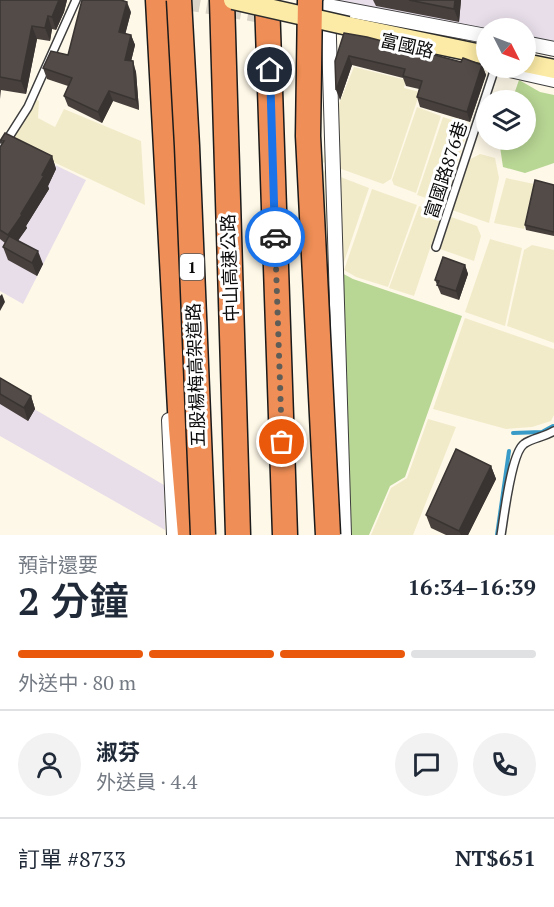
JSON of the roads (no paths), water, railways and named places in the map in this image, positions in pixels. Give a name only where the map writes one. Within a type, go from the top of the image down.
[{"type":"highway","points":[[158,0],[181,428],[190,535]]},
{"type":"highway","name":"中山高速公路","points":[[220,0],[223,32],[238,535]]},
{"type":"highway","points":[[267,0],[285,535]]},
{"type":"highway","name":"五股楊梅高架道路","points":[[180,1],[203,535]]},
{"type":"highway","points":[[322,2],[308,136],[328,535]]},
{"type":"street","points":[[147,0],[165,316],[174,535]]},
{"type":"street","name":"富國路","points":[[233,0],[476,51]]},
{"type":"street","points":[[322,2],[328,27],[344,535]]},
{"type":"street","name":"富國路","points":[[322,2],[476,34]]},
{"type":"street","name":"富國路","points":[[328,27],[476,62]]},
{"type":"street","points":[[536,45],[554,49]]},
{"type":"street","points":[[536,59],[554,62]]},
{"type":"street","points":[[536,65],[554,69]]},
{"type":"street","points":[[536,76],[554,80]]},
{"type":"lane","points":[[0,152],[28,107],[76,0]]},
{"type":"lane","name":"富國路876巷","points":[[436,247],[492,78]]},
{"type":"lane","points":[[501,535],[510,481],[519,450],[524,444],[554,430]]},
{"type":"waterway","points":[[513,433],[542,432],[553,426]]},
{"type":"waterway","points":[[497,535],[509,451]]},
{"type":"tunnel","points":[[186,3],[273,18]]}]
